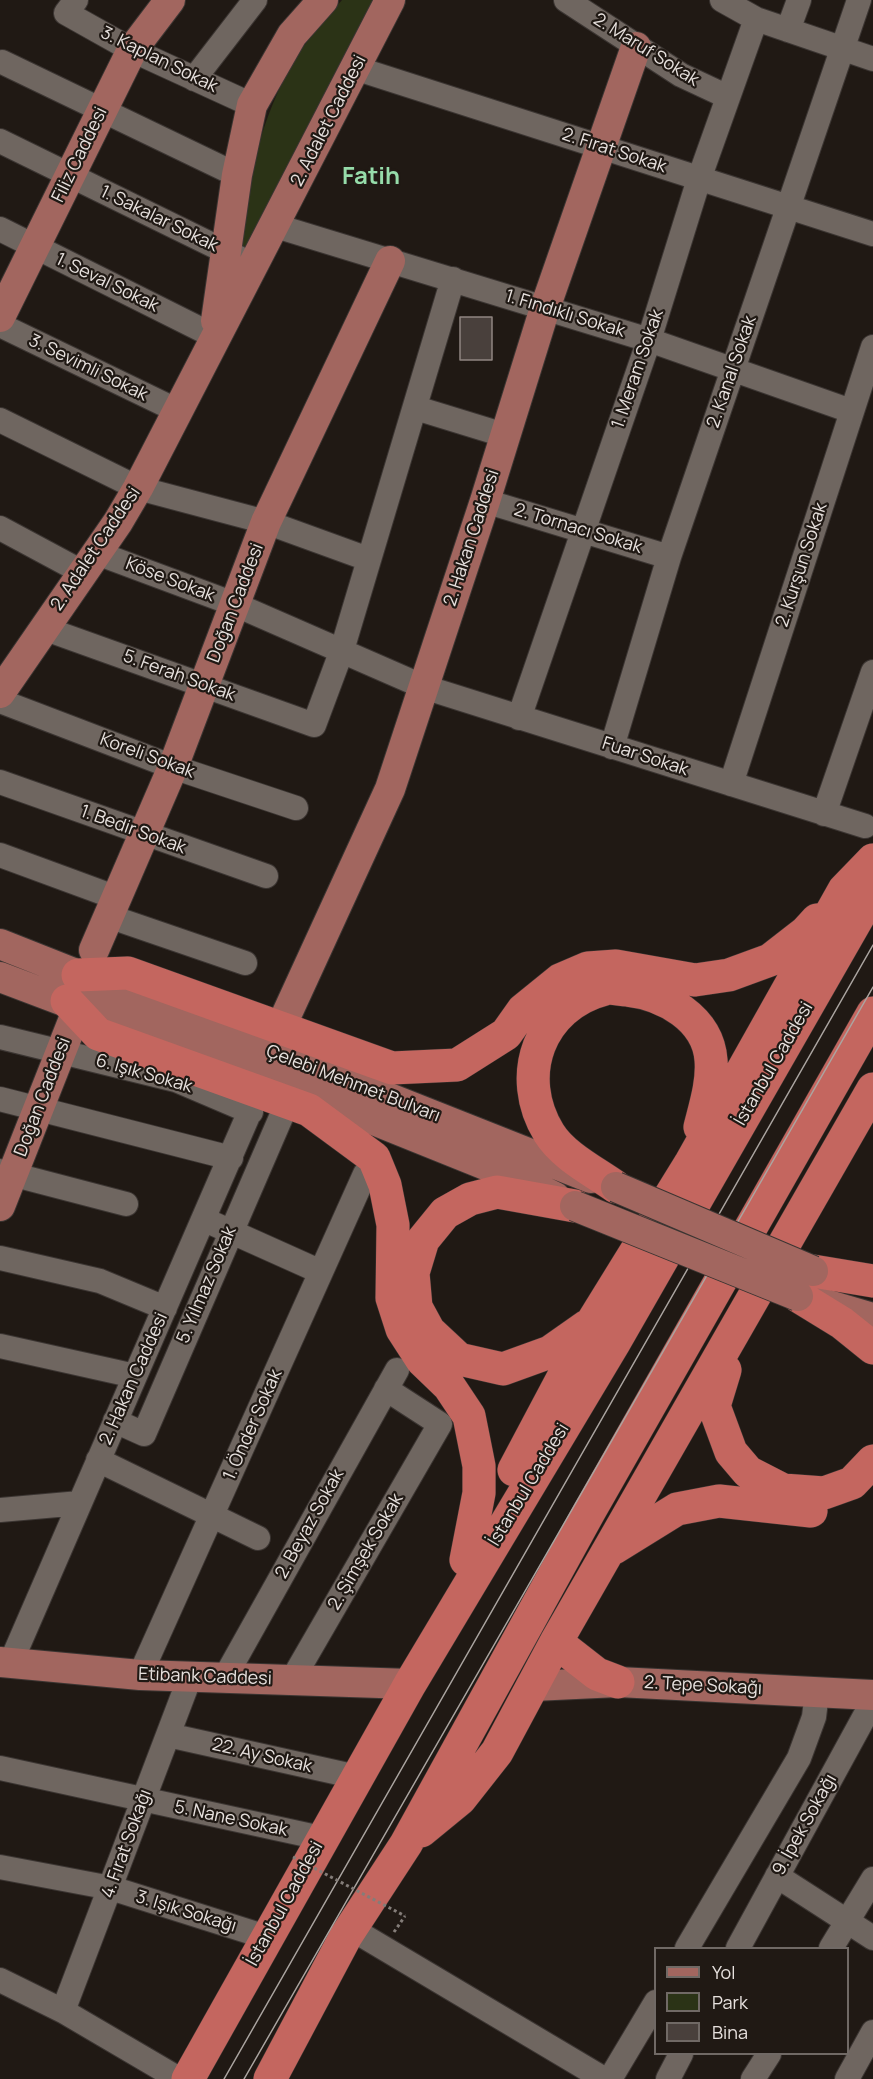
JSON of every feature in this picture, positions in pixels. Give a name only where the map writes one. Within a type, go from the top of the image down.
[{"type":"highway","points":[[418,1671],[435,1611],[466,1560],[594,1321],[858,890],[873,860]]},
{"type":"highway","points":[[466,1560],[479,1493],[479,1466],[468,1416],[449,1386],[422,1360],[402,1329],[392,1298],[393,1225],[385,1185],[374,1158],[309,1110],[98,1034],[78,987],[128,973],[392,1068],[457,1065],[506,1034],[523,1010],[560,980],[588,968],[616,966],[695,981],[729,975],[770,960],[858,890]]},
{"type":"highway","name":"İstanbul Caddesi","points":[[188,2079],[321,1838],[615,1342],[858,890]]},
{"type":"highway","points":[[616,1187],[572,1155],[550,1134],[533,1093],[534,1057],[551,1023],[571,1003],[607,988],[648,992],[683,1010],[702,1033],[711,1060],[706,1102],[690,1164]]},
{"type":"highway","points":[[270,2079],[350,1928],[406,1844],[589,1512],[873,1013]]},
{"type":"highway","points":[[406,1844],[460,1799],[497,1752],[556,1642],[873,1089]]},
{"type":"highway","points":[[824,1176],[850,1145],[873,1128]]},
{"type":"highway","points":[[575,1206],[497,1192],[470,1199],[445,1213],[423,1240],[416,1262],[413,1273],[416,1307],[429,1331],[459,1359],[503,1369],[550,1352],[594,1321]]},
{"type":"highway","points":[[806,1283],[873,1281]]},
{"type":"highway","points":[[806,1283],[842,1323],[873,1348]]},
{"type":"highway","points":[[737,1329],[714,1406],[730,1452],[748,1472],[783,1490],[824,1493],[852,1483],[873,1461]]},
{"type":"highway","points":[[610,1551],[677,1509],[719,1501],[824,1512],[855,1502],[873,1488]]},
{"type":"highway","points":[[556,1642],[597,1674],[618,1682]]},
{"type":"main road","name":"Filiz Caddesi","points":[[0,316],[132,50],[170,0]]},
{"type":"main road","name":"2. Adalet Caddesi","points":[[214,336],[237,175],[252,105],[292,35],[323,0]]},
{"type":"main road","name":"2. Adalet Caddesi","points":[[0,693],[138,488],[214,336],[276,226],[390,0]]},
{"type":"main road","name":"2. Hakan Caddesi","points":[[284,1020],[390,789],[485,501],[545,308],[636,47]]},
{"type":"main road","name":"Doğan Caddesi","points":[[0,1206],[6,1173],[38,1109],[61,1050],[78,987],[173,767],[266,522],[390,261]]},
{"type":"main road","name":"Çelebi Mehmet Bulvarı","points":[[0,944],[78,987],[304,1092],[508,1174],[575,1206],[692,1253],[806,1283]]},
{"type":"main road","name":"Çelebi Mehmet Bulvarı","points":[[0,976],[78,987],[616,1187],[705,1225],[806,1283]]},
{"type":"main road","points":[[806,1283],[873,1289]]},
{"type":"main road","points":[[806,1283],[873,1318]]},
{"type":"main road","name":"Etibank Caddesi","points":[[5,1662],[140,1675],[292,1680],[418,1671]]},
{"type":"main road","name":"2. Tepe Sokağı","points":[[533,1686],[618,1682],[873,1695]]},
{"type":"street","points":[[194,79],[255,0]]},
{"type":"street","name":"2. Maruf Sokak","points":[[566,0],[681,75],[728,97]]},
{"type":"street","points":[[788,30],[799,0]]},
{"type":"street","name":"2. Kanal Sokak","points":[[612,747],[669,557],[858,0]]},
{"type":"street","name":"3. Kaplan Sokak","points":[[71,7],[132,50],[252,105]]},
{"type":"street","points":[[740,7],[788,30],[873,59]]},
{"type":"street","name":"1. Meram Sokak","points":[[519,718],[649,340],[699,179],[728,97],[740,7]]},
{"type":"street","points":[[2,62],[237,175]]},
{"type":"street","name":"2. Fırat Sokak","points":[[355,68],[873,234]]},
{"type":"street","name":"1. Sakalar Sokak","points":[[0,141],[254,266]]},
{"type":"street","name":"1. Fındıklı Sokak","points":[[276,226],[649,340],[851,411]]},
{"type":"street","name":"1. Seval Sokak","points":[[0,229],[214,336]]},
{"type":"street","points":[[342,650],[453,279]]},
{"type":"street","name":"3. Sevimli Sokak","points":[[0,326],[176,410]]},
{"type":"street","name":"2. Kurşun Sokak","points":[[731,784],[873,347]]},
{"type":"street","points":[[416,408],[504,435]]},
{"type":"street","points":[[0,420],[138,488],[266,522],[368,559]]},
{"type":"street","name":"2. Tornacı Sokak","points":[[485,501],[669,557]]},
{"type":"street","name":"Köse Sokak","points":[[0,528],[89,562],[234,604],[424,687]]},
{"type":"street","name":"5. Ferah Sokak","points":[[43,628],[314,725],[342,650]]},
{"type":"street","points":[[824,814],[873,672]]},
{"type":"street","name":"Fuar Sokak","points":[[424,687],[865,826]]},
{"type":"street","name":"Koreli Sokak","points":[[0,701],[173,767],[296,808]]},
{"type":"street","name":"1. Bedir Sokak","points":[[0,782],[266,876]]},
{"type":"street","points":[[0,855],[245,963]]},
{"type":"street","name":"6. Işık Sokak","points":[[0,1037],[61,1050],[176,1080],[254,1104]]},
{"type":"street","points":[[0,1099],[231,1158]]},
{"type":"street","name":"2. Hakan Caddesi","points":[[5,1662],[80,1503],[254,1104]]},
{"type":"street","name":"5. Yılmaz Sokak","points":[[115,1421],[144,1434],[285,1108]]},
{"type":"street","points":[[6,1173],[126,1204]]},
{"type":"street","name":"1. Önder Sokak","points":[[140,1675],[365,1174]]},
{"type":"street","points":[[204,1220],[321,1272]]},
{"type":"street","points":[[0,1258],[100,1281],[165,1308]]},
{"type":"street","points":[[0,1346],[135,1376]]},
{"type":"street","name":"2. Şimşek Sokak","points":[[292,1680],[440,1424],[391,1380]]},
{"type":"street","name":"2. Beyaz Sokak","points":[[224,1678],[391,1380]]},
{"type":"street","points":[[98,1460],[258,1538]]},
{"type":"street","points":[[0,1510],[80,1503]]},
{"type":"street","name":"4. Fırat Sokağı","points":[[63,2012],[190,1677]]},
{"type":"street","points":[[688,1947],[799,1758],[814,1717],[817,1692]]},
{"type":"street","name":"9. İpek Sokağı","points":[[739,1947],[873,1701]]},
{"type":"street","name":"22. Ay Sokak","points":[[168,1735],[357,1777]]},
{"type":"street","name":"5. Nane Sokak","points":[[0,1767],[321,1838]]},
{"type":"street","name":"3. Işık Sokağı","points":[[0,1867],[111,1888],[266,1937]]},
{"type":"street","points":[[777,1876],[873,1938]]},
{"type":"street","points":[[832,1947],[873,1879]]},
{"type":"street","points":[[350,1928],[604,2079]]},
{"type":"street","points":[[0,1980],[63,2012],[178,2079]]},
{"type":"street","points":[[610,2079],[654,2005]]},
{"type":"street","points":[[847,2079],[873,2032]]},
{"type":"street","points":[[668,2079],[680,2055]]},
{"type":"street","points":[[753,2079],[768,2055]]},
{"type":"path","points":[[293,1857],[405,1916],[393,1933]]},
{"type":"green space","points":[[342,0],[376,0],[245,254],[234,248],[250,175],[264,128],[282,82],[294,61]]},
{"type":"building","points":[[460,317],[492,317],[492,360],[460,360]]},
{"type":"tram line","points":[[224,2079],[873,945]]},
{"type":"tram line","points":[[244,2079],[873,987]]},
{"type":"district","name":"Fatih","points":[[371,177]]}]
